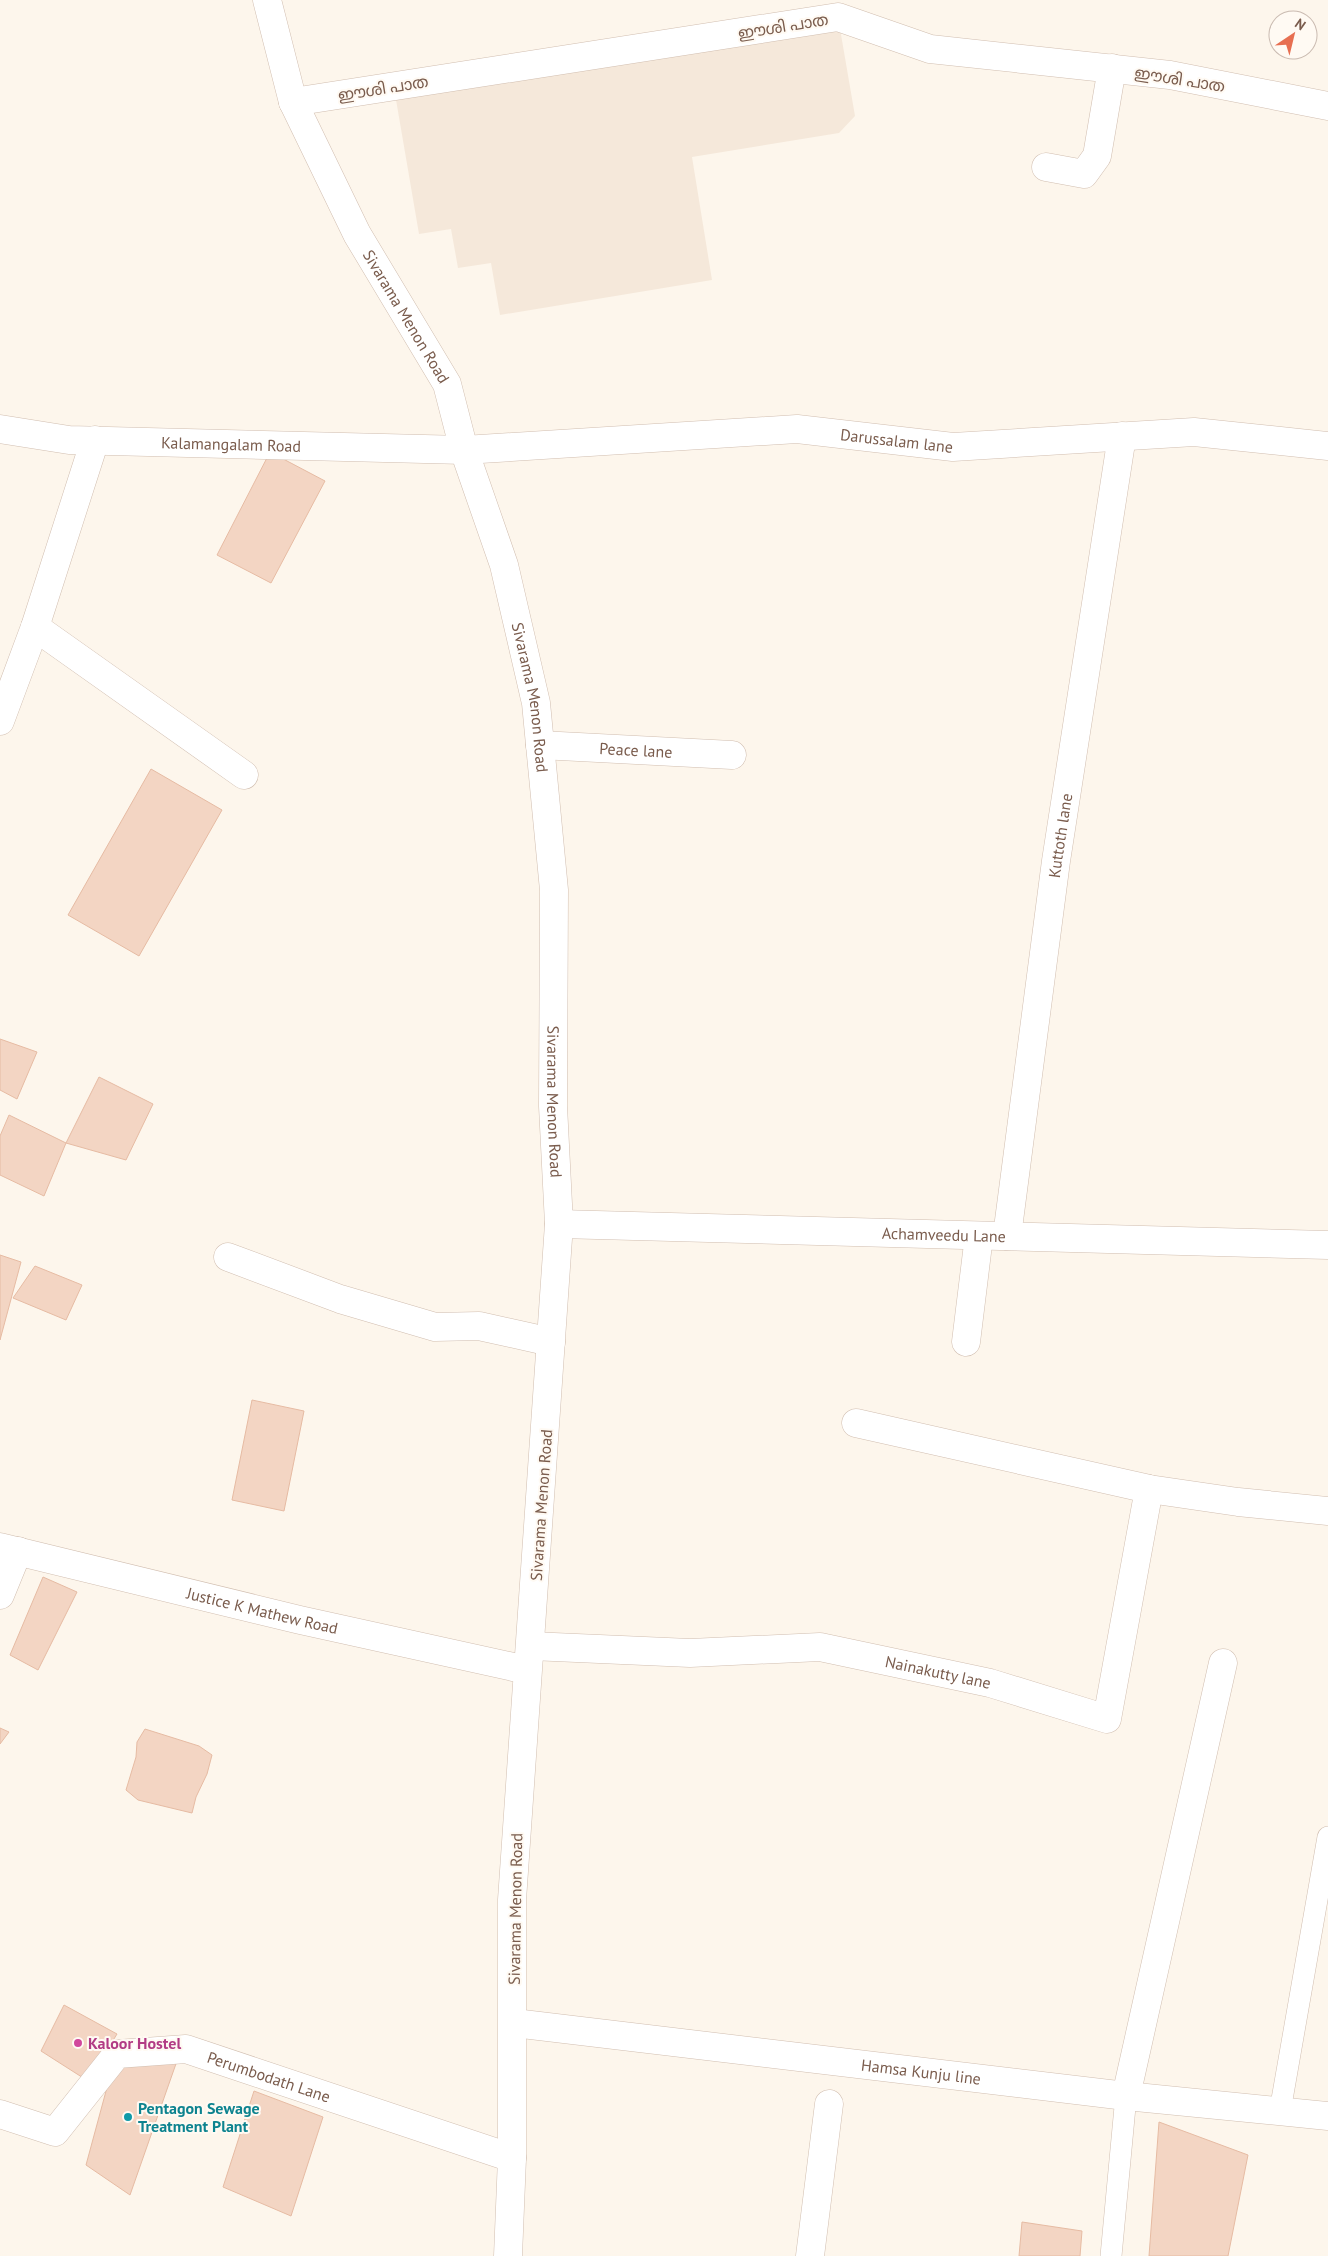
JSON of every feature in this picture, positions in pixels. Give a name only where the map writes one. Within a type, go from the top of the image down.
[{"type":"street","name":"Sivarama Menon Road","points":[[267,0],[293,102],[357,234],[447,384],[464,450],[504,565],[536,703],[554,890],[553,1106],[559,1224],[512,1900],[514,2023],[508,2256]]},
{"type":"street","name":"ഈശി പാത","points":[[293,102],[838,17],[930,49],[1170,75],[1328,106]]},
{"type":"street","points":[[1046,167],[1084,174],[1097,156],[1112,68]]},
{"type":"street","name":"Kalamangalam Road","points":[[0,429],[69,440],[464,450]]},
{"type":"street","name":"Darussalam lane","points":[[464,450],[797,429],[953,446],[1194,432],[1328,446]]},
{"type":"street","name":"Kuttoth lane","points":[[1007,1236],[1056,860],[1122,436]]},
{"type":"street","points":[[0,721],[35,627],[95,440]]},
{"type":"street","points":[[35,627],[244,775]]},
{"type":"street","name":"Peace lane","points":[[540,745],[732,756]]},
{"type":"street","name":"Achamveedu Lane","points":[[559,1224],[1328,1246]]},
{"type":"street","points":[[966,1342],[979,1236]]},
{"type":"street","points":[[228,1256],[340,1299],[435,1327],[479,1326],[551,1342]]},
{"type":"street","points":[[856,1422],[1149,1489],[1238,1502],[1328,1511]]},
{"type":"street","name":"Nainakutty lane","points":[[529,1658],[820,1647],[990,1682],[1108,1718],[1149,1489]]},
{"type":"street","points":[[0,1595],[9,1549]]},
{"type":"street","name":"Justice K Mathew Road","points":[[9,1549],[300,1620],[529,1658]]},
{"type":"street","points":[[1126,2096],[1224,1663]]},
{"type":"street","name":"Hamsa Kunju line","points":[[514,2023],[1126,2096],[1328,2116]]},
{"type":"street","name":"Perumbodath Lane","points":[[0,2114],[55,2132],[68,2113],[117,2054],[186,2049],[512,2158]]},
{"type":"street","points":[[810,2256],[829,2104]]},
{"type":"lane","points":[[1280,2111],[1328,1837]]},
{"type":"lane","points":[[1110,2256],[1126,2096]]},
{"type":"shaded area","points":[[838,17],[855,116],[839,133],[692,157],[712,280],[500,315],[491,263],[458,268],[451,229],[419,234],[394,88]]},
{"type":"building","points":[[270,452],[325,481],[271,583],[217,555]]},
{"type":"building","points":[[151,769],[222,810],[139,956],[68,915]]},
{"type":"building","points":[[0,1039],[37,1052],[17,1099],[0,1090]]},
{"type":"building","points":[[99,1077],[153,1104],[126,1160],[66,1143]]},
{"type":"building","points":[[9,1115],[66,1143],[44,1196],[0,1175],[0,1136]]},
{"type":"building","points":[[0,1255],[21,1262],[0,1340]]},
{"type":"building","points":[[35,1266],[82,1285],[66,1320],[13,1298]]},
{"type":"building","points":[[252,1400],[304,1411],[284,1511],[232,1500]]},
{"type":"building","points":[[43,1577],[77,1592],[38,1670],[10,1655]]},
{"type":"building","points":[[0,1728],[9,1732],[0,1744]]},
{"type":"building","points":[[145,1729],[199,1746],[212,1755],[192,1813],[138,1800],[126,1790],[136,1757],[137,1742]]},
{"type":"building","name":"Kaloor Hostel","points":[[64,2005],[117,2034],[88,2081],[41,2051]]},
{"type":"building","name":"Pentagon Sewage Treatment Plant","points":[[178,2058],[130,2195],[86,2165],[112,2069]]},
{"type":"building","points":[[254,2091],[323,2117],[291,2216],[223,2187]]},
{"type":"building","points":[[1159,2122],[1248,2155],[1228,2256],[1149,2256]]},
{"type":"building","points":[[1022,2222],[1082,2231],[1080,2256],[1019,2256]]},
{"type":"place","name":"Kaloor Hostel","points":[[78,2043]]},
{"type":"place","name":"Pentagon Sewage Treatment Plant","points":[[128,2117]]}]
